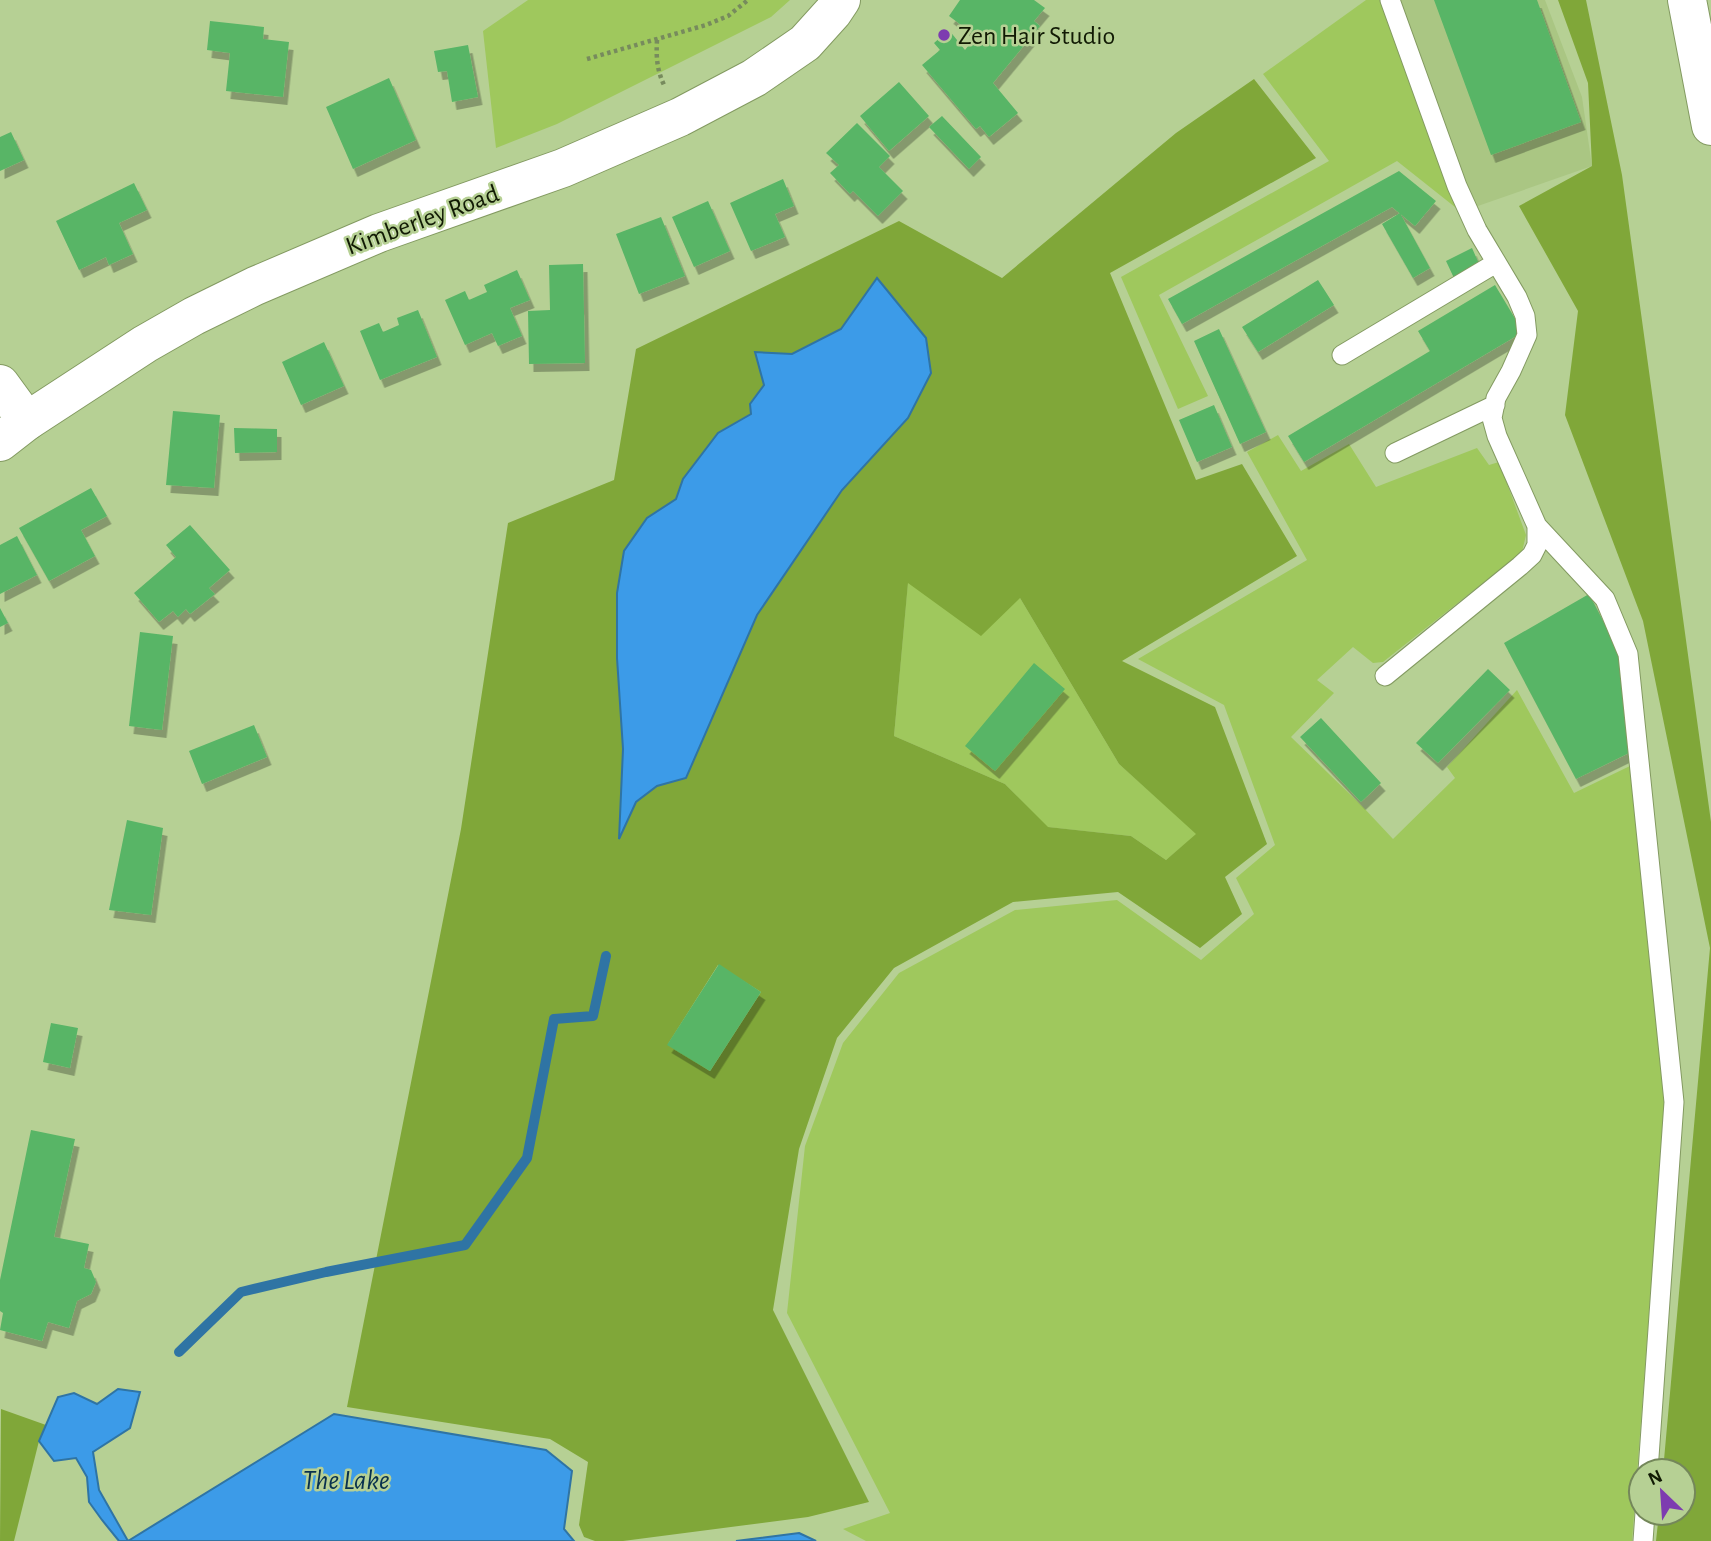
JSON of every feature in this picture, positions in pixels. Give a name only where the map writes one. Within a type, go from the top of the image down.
[{"type":"main road","name":"Kimberley Road","points":[[14,431],[145,344],[255,286],[379,233],[563,168],[680,117],[754,78],[805,43],[841,0]]},
{"type":"main road","points":[[1687,0],[1711,126]]},
{"type":"main road","points":[[0,384],[14,431]]},
{"type":"lane","points":[[1390,0],[1457,186],[1477,230],[1525,316],[1527,335],[1496,398],[1492,418],[1497,436],[1536,526],[1605,599],[1628,654],[1674,1102],[1649,1457]]},
{"type":"lane","points":[[1342,355],[1496,263]]},
{"type":"lane","points":[[1395,453],[1495,405]]},
{"type":"lane","points":[[1385,676],[1532,555],[1537,545],[1536,526]]},
{"type":"path","points":[[587,59],[728,16],[748,0]]},
{"type":"path","points":[[656,40],[659,74],[680,117]]},
{"type":"shaded area","points":[[528,0],[790,0],[771,17],[557,124],[496,148],[483,31]]},
{"type":"shaded area","points":[[1366,0],[1382,0],[1460,211],[1397,161],[1159,295],[1208,396],[1178,409],[1121,277],[1329,161],[1263,74]]},
{"type":"shaded area","points":[[1393,0],[1545,0],[1582,97],[1592,166],[1475,207]]},
{"type":"shaded area","points":[[1558,0],[1586,0],[1622,175],[1711,822],[1711,1541],[1656,1541],[1658,1527],[1697,1527],[1697,1457],[1664,1457],[1710,948],[1643,621],[1565,415],[1578,311],[1519,206],[1592,166],[1588,83]]},
{"type":"shaded area","points":[[1254,79],[1316,158],[1110,273],[1196,480],[1242,464],[1297,556],[1122,661],[1215,707],[1267,844],[1225,877],[1242,914],[1200,948],[1118,892],[1013,902],[894,968],[837,1038],[799,1149],[773,1310],[869,1502],[808,1517],[623,1541],[595,1541],[584,1537],[579,1525],[588,1462],[550,1439],[347,1407],[461,829],[508,523],[614,480],[636,349],[899,221],[1002,278],[1176,133]],"holes":[[[877,278],[931,373],[908,418],[842,490],[757,615],[686,778],[657,786],[636,802],[620,837],[623,749],[617,658],[617,593],[624,551],[647,518],[676,499],[683,479],[718,433],[751,414],[750,403],[764,385],[755,353],[792,354],[841,329]],[[908,583],[981,636],[1020,598],[1119,764],[1196,834],[1166,860],[1131,836],[1048,827],[1005,784],[894,736]],[[718,965],[761,992],[710,1071],[668,1044]]]},
{"type":"shaded area","points":[[1278,435],[1301,471],[1349,444],[1376,487],[1477,448],[1489,465],[1499,462],[1526,535],[1522,552],[1383,662],[1373,663],[1353,647],[1317,680],[1334,693],[1291,737],[1393,839],[1455,778],[1447,767],[1517,690],[1574,793],[1630,766],[1665,1101],[1638,1457],[1627,1457],[1627,1527],[1633,1527],[1632,1541],[866,1541],[843,1529],[890,1513],[787,1313],[805,1146],[843,1043],[899,973],[1015,910],[1117,900],[1201,960],[1254,914],[1236,878],[1275,845],[1224,705],[1138,659],[1307,560],[1247,452]]},
{"type":"shaded area","points":[[908,582],[1020,598],[1119,764],[1197,834],[1166,860],[1131,836],[1047,827],[1005,784],[894,736]]},
{"type":"shaded area","points":[[1,1409],[46,1425],[39,1441],[14,1541],[0,1541]]},
{"type":"water","points":[[877,278],[926,338],[931,373],[908,418],[842,490],[757,615],[686,778],[657,786],[636,802],[619,839],[623,749],[617,658],[617,593],[624,551],[647,518],[676,499],[683,479],[718,433],[751,414],[750,404],[764,385],[755,352],[792,354],[841,329]]},
{"type":"water","points":[[118,1389],[140,1392],[130,1428],[93,1452],[99,1490],[128,1541],[119,1541],[89,1502],[87,1477],[76,1458],[54,1461],[39,1441],[58,1397],[74,1393],[97,1404]]},
{"type":"water","name":"The Lake","points":[[334,1414],[546,1450],[572,1471],[564,1529],[574,1541],[128,1541]]},
{"type":"water","points":[[799,1533],[816,1541],[736,1541]]},
{"type":"building","points":[[960,0],[1034,0],[1045,8],[1034,21],[1040,26],[993,83],[1018,113],[989,137],[980,126],[976,129],[922,65],[940,50],[934,43],[949,30],[965,50],[976,36],[949,16]]},
{"type":"building","points":[[1434,0],[1537,0],[1581,122],[1491,155]]},
{"type":"building","points":[[210,21],[264,27],[263,39],[289,42],[283,97],[226,91],[230,53],[207,50]]},
{"type":"building","points":[[468,45],[478,97],[452,102],[447,71],[438,72],[434,51]]},
{"type":"building","points":[[389,78],[416,140],[353,169],[326,107]]},
{"type":"building","points":[[899,82],[929,116],[889,151],[860,116]]},
{"type":"building","points":[[942,116],[981,157],[969,169],[929,127]]},
{"type":"building","points":[[857,123],[890,156],[879,167],[903,191],[878,216],[853,191],[850,194],[830,173],[839,165],[826,153]]},
{"type":"building","points":[[11,132],[24,160],[0,171],[0,137]]},
{"type":"building","points":[[1399,171],[1436,201],[1415,226],[1392,207],[1182,324],[1168,299]]},
{"type":"building","points":[[783,179],[794,206],[775,214],[785,237],[751,251],[730,203]]},
{"type":"building","points":[[134,183],[147,210],[119,223],[133,254],[109,265],[106,257],[79,270],[56,221]]},
{"type":"building","points":[[708,201],[730,251],[694,267],[672,217]]},
{"type":"building","points":[[1400,213],[1430,268],[1413,278],[1382,224]]},
{"type":"building","points":[[661,217],[685,276],[639,294],[616,234]]},
{"type":"building","points":[[1472,248],[1480,266],[1454,278],[1446,261]]},
{"type":"building","points":[[583,264],[585,363],[529,364],[528,311],[550,310],[549,265]]},
{"type":"building","points":[[517,270],[530,300],[510,308],[522,336],[498,346],[492,333],[465,345],[445,300],[465,291],[469,300],[487,292],[484,285]]},
{"type":"building","points":[[1318,280],[1334,305],[1258,352],[1242,327]]},
{"type":"building","points":[[1495,285],[1523,332],[1304,462],[1288,436],[1430,351],[1418,331]]},
{"type":"building","points":[[418,310],[437,357],[380,380],[360,331],[379,323],[383,332],[399,325],[397,318]]},
{"type":"building","points":[[1219,329],[1266,432],[1240,444],[1194,341]]},
{"type":"building","points":[[324,342],[344,386],[301,405],[282,362]]},
{"type":"building","points":[[1214,405],[1232,447],[1197,462],[1179,420]]},
{"type":"building","points":[[173,411],[220,415],[214,488],[166,485]]},
{"type":"building","points":[[234,428],[277,429],[277,452],[235,453]]},
{"type":"building","points":[[91,488],[107,516],[81,530],[95,556],[49,581],[19,528]]},
{"type":"building","points":[[190,525],[230,570],[209,588],[215,594],[190,614],[186,609],[178,617],[173,611],[159,622],[134,593],[176,557],[166,545]]},
{"type":"building","points":[[17,536],[37,575],[0,594],[0,545]]},
{"type":"building","points":[[1589,594],[1622,657],[1631,752],[1576,779],[1504,643]]},
{"type":"building","points":[[0,608],[8,623],[0,627]]},
{"type":"building","points":[[140,632],[173,636],[162,730],[129,726]]},
{"type":"building","points":[[1034,663],[1065,689],[995,771],[965,746]]},
{"type":"building","points":[[1488,669],[1510,690],[1438,763],[1416,743]]},
{"type":"building","points":[[1321,718],[1381,783],[1361,802],[1300,737]]},
{"type":"building","points":[[254,725],[267,757],[202,784],[189,751]]},
{"type":"building","points":[[127,820],[163,828],[151,915],[109,910]]},
{"type":"building","points":[[719,964],[761,992],[710,1071],[667,1045]]},
{"type":"building","points":[[51,1023],[78,1028],[70,1068],[43,1062]]},
{"type":"building","points":[[31,1130],[75,1139],[54,1237],[89,1244],[84,1268],[91,1270],[96,1282],[91,1294],[77,1301],[69,1328],[48,1322],[42,1341],[0,1330],[3,1313],[0,1311],[0,1280]]},
{"type":"waterway","points":[[179,1352],[241,1292],[326,1272],[465,1245],[527,1158],[554,1019],[593,1016],[606,956]]},
{"type":"place","name":"Zen Hair Studio","points":[[944,35]]}]
